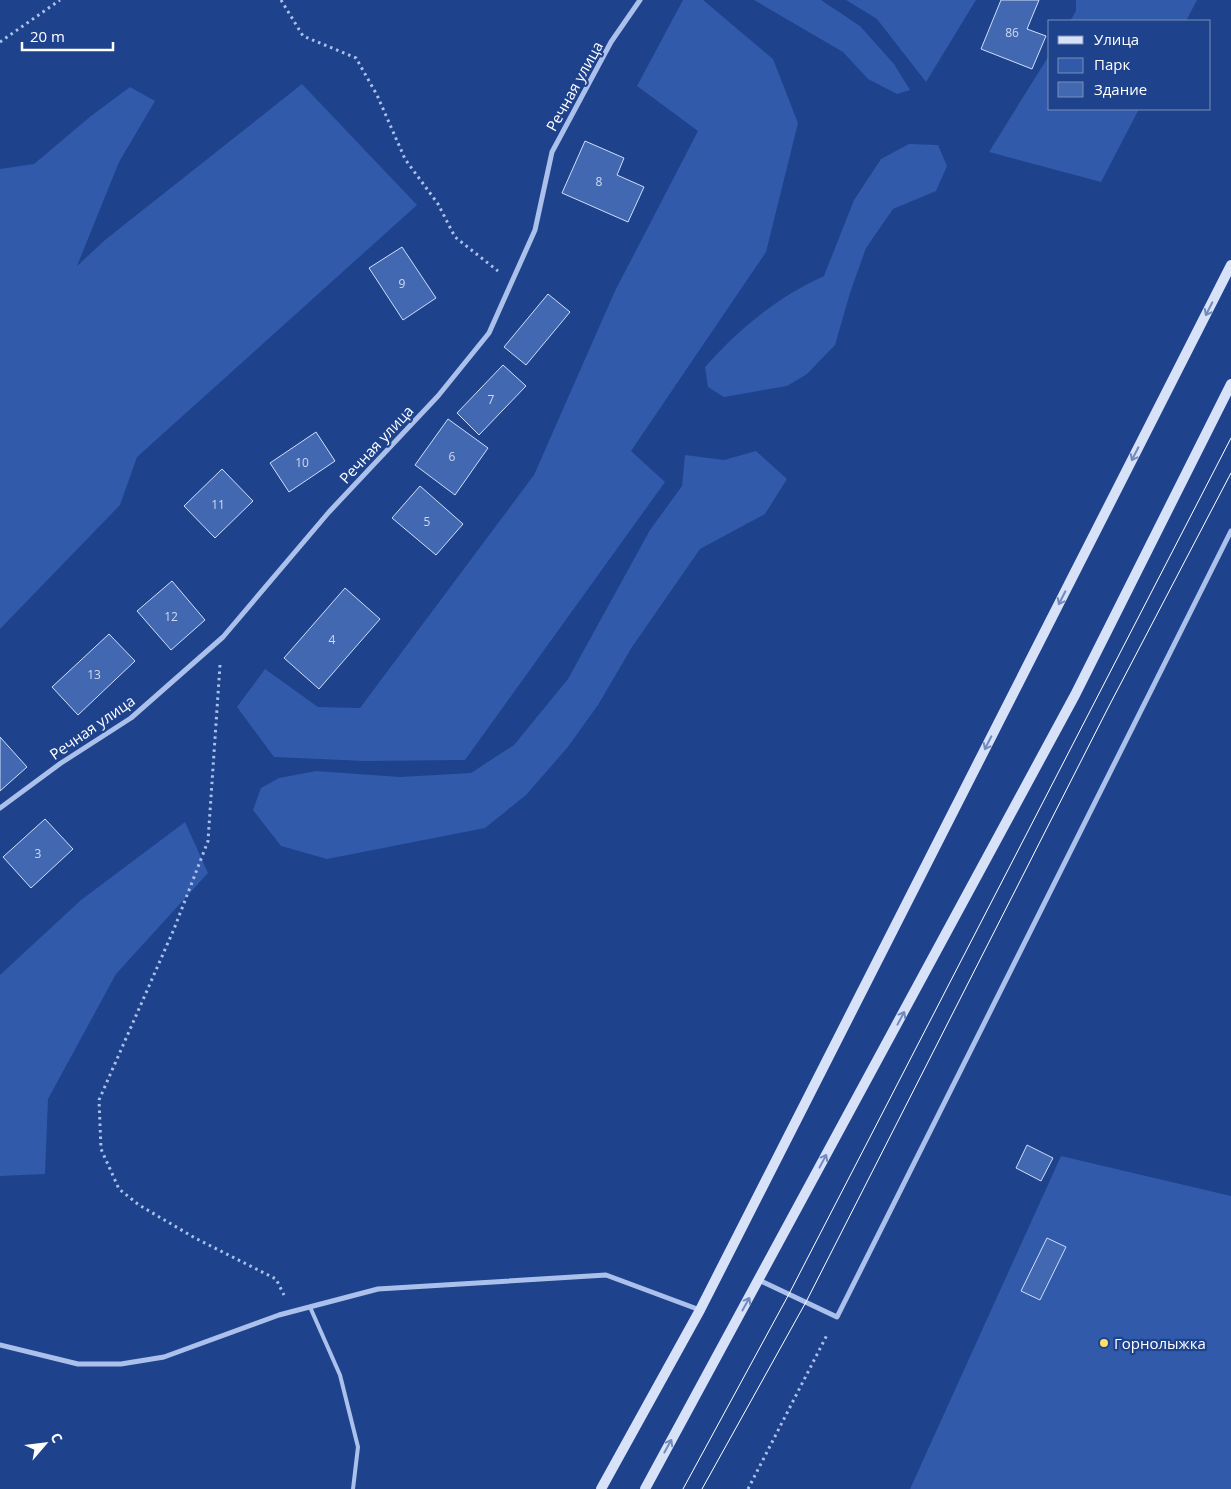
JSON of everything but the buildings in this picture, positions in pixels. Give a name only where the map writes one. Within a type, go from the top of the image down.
[{"type":"main road","points":[[601,1489],[700,1310],[1231,265]]},
{"type":"main road","points":[[645,1489],[1074,695],[1231,384]]},
{"type":"street","name":"Речная улица","points":[[0,808],[62,763],[132,718],[223,637],[329,512],[444,389],[489,333],[535,230],[552,152],[611,42],[640,0]]},
{"type":"street","points":[[759,1280],[837,1317],[1231,531]]},
{"type":"street","points":[[0,1346],[78,1364],[121,1364],[164,1357],[299,1310],[378,1289],[606,1275],[700,1310]]},
{"type":"lane","points":[[310,1307],[340,1375],[358,1447],[353,1489]]},
{"type":"path","points":[[0,42],[60,0]]},
{"type":"path","points":[[281,0],[303,36],[356,58],[377,95],[405,159],[438,204],[455,237],[512,282]]},
{"type":"path","points":[[223,637],[208,841],[174,929],[99,1100],[101,1149],[119,1189],[139,1205],[195,1238],[276,1279],[283,1294],[299,1310]]},
{"type":"path","points":[[748,1489],[837,1317]]},
{"type":"green space","points":[[683,0],[703,0],[773,59],[798,123],[766,252],[631,451],[665,482],[465,760],[365,761],[274,757],[237,707],[265,669],[318,707],[360,708],[534,475],[615,291],[698,131],[637,86]]},
{"type":"green space","points":[[754,0],[821,0],[860,26],[894,64],[910,90],[897,94],[868,79],[843,52]]},
{"type":"green space","points":[[846,0],[976,0],[926,82],[877,19]]},
{"type":"green space","points":[[1076,0],[1197,0],[1187,20],[1071,20],[1076,11]]},
{"type":"green space","points":[[1048,57],[1048,110],[1138,110],[1101,182],[989,152]]},
{"type":"green space","points":[[302,84],[417,205],[137,457],[120,505],[0,629],[0,169],[34,164],[91,116],[130,87],[155,101],[119,162],[77,266],[105,240]]},
{"type":"green space","points":[[909,144],[938,145],[947,166],[936,191],[893,209],[866,248],[850,293],[835,345],[807,374],[787,386],[724,397],[708,387],[705,367],[731,340],[775,304],[824,276],[854,200],[881,159]]},
{"type":"green space","points":[[756,451],[787,479],[765,514],[700,549],[632,647],[598,705],[567,748],[526,795],[485,828],[327,859],[281,846],[253,810],[261,788],[279,778],[316,771],[400,777],[471,773],[514,745],[568,679],[650,530],[682,486],[685,455],[724,460]]},
{"type":"green space","points":[[185,822],[208,873],[116,974],[48,1099],[45,1174],[0,1176],[0,975],[81,900]]},
{"type":"green space","name":"Горнолыжка","points":[[1061,1156],[1231,1196],[1231,1489],[910,1489]]},
{"type":"tram line","points":[[683,1489],[789,1294],[1231,438]]},
{"type":"tram line","points":[[702,1489],[806,1302],[1109,706],[1231,473]]},
{"type":"place","name":"Горнолыжка","points":[[1104,1343]]}]
